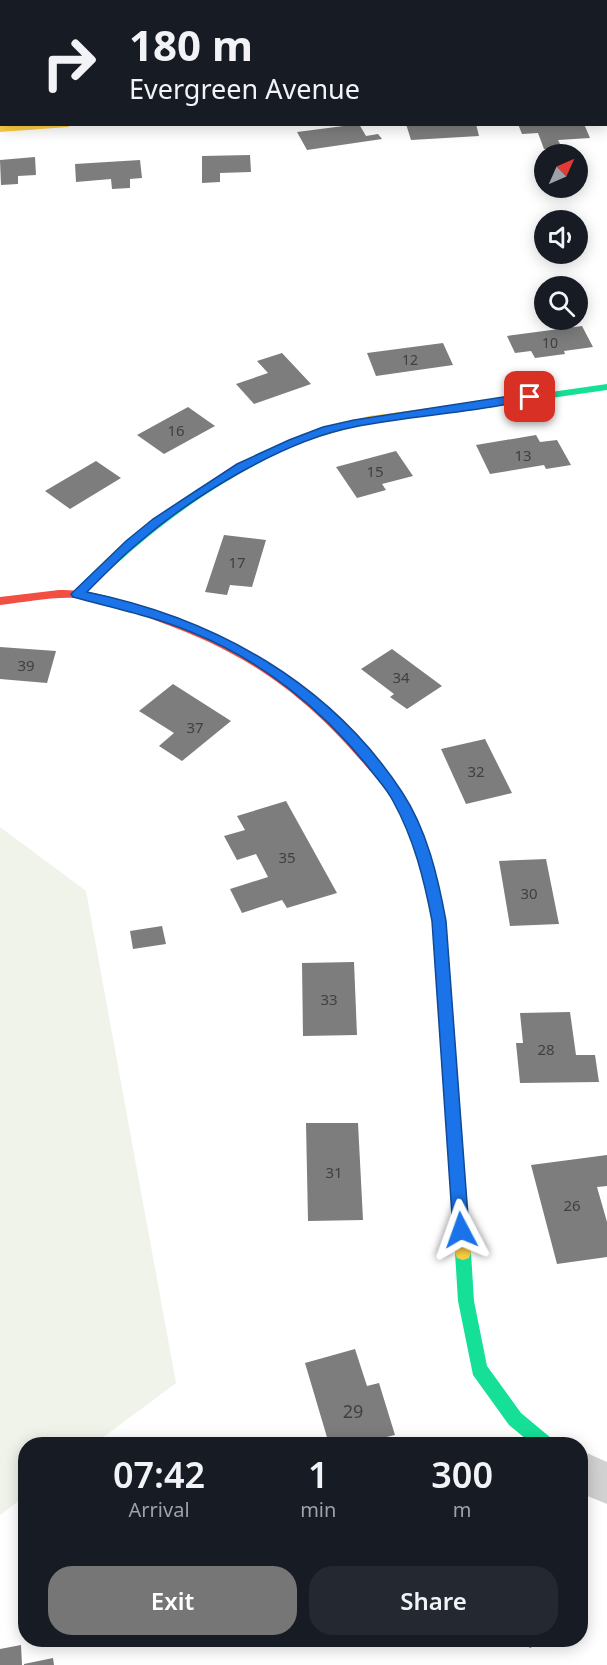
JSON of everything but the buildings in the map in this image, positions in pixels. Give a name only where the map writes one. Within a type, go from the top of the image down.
[{"type":"street","points":[[0,129],[41,126]]},
{"type":"street","points":[[78,594],[130,543],[157,521],[242,467],[293,442],[327,430],[401,415],[607,387]]},
{"type":"street","points":[[0,601],[78,594],[122,604],[196,629],[267,666],[297,687],[348,734],[398,796],[414,829],[430,876],[439,921],[466,1301],[479,1369],[515,1419],[536,1437]]},
{"type":"street","points":[[588,1475],[607,1483]]},
{"type":"shaded area","points":[[0,827],[86,891],[176,1383],[103,1437],[18,1437],[18,1501],[0,1515]]},
{"type":"traffic: fast","points":[[530,398],[607,387]]},
{"type":"traffic: fast","points":[[78,594],[124,549],[165,516],[220,480],[278,449]]},
{"type":"traffic: fast","points":[[463,1253],[466,1301],[479,1369],[515,1419],[537,1437]]},
{"type":"traffic: slow","points":[[0,129],[41,126]]},
{"type":"traffic: slow","points":[[278,449],[338,427],[369,420],[433,409],[530,398]]},
{"type":"traffic: slow","points":[[375,768],[399,797],[407,811],[429,873],[439,921],[463,1253]]},
{"type":"traffic: jam","points":[[0,601],[59,594],[96,596],[184,626],[217,640],[247,655],[301,691],[326,714],[375,768]]},
{"type":"route","points":[[461,1230],[439,921],[430,876],[414,829],[398,796],[374,763],[348,734],[297,687],[267,666],[196,629],[153,614],[78,594],[130,543],[157,521],[242,467],[293,442],[354,423],[463,405],[530,397]]}]
